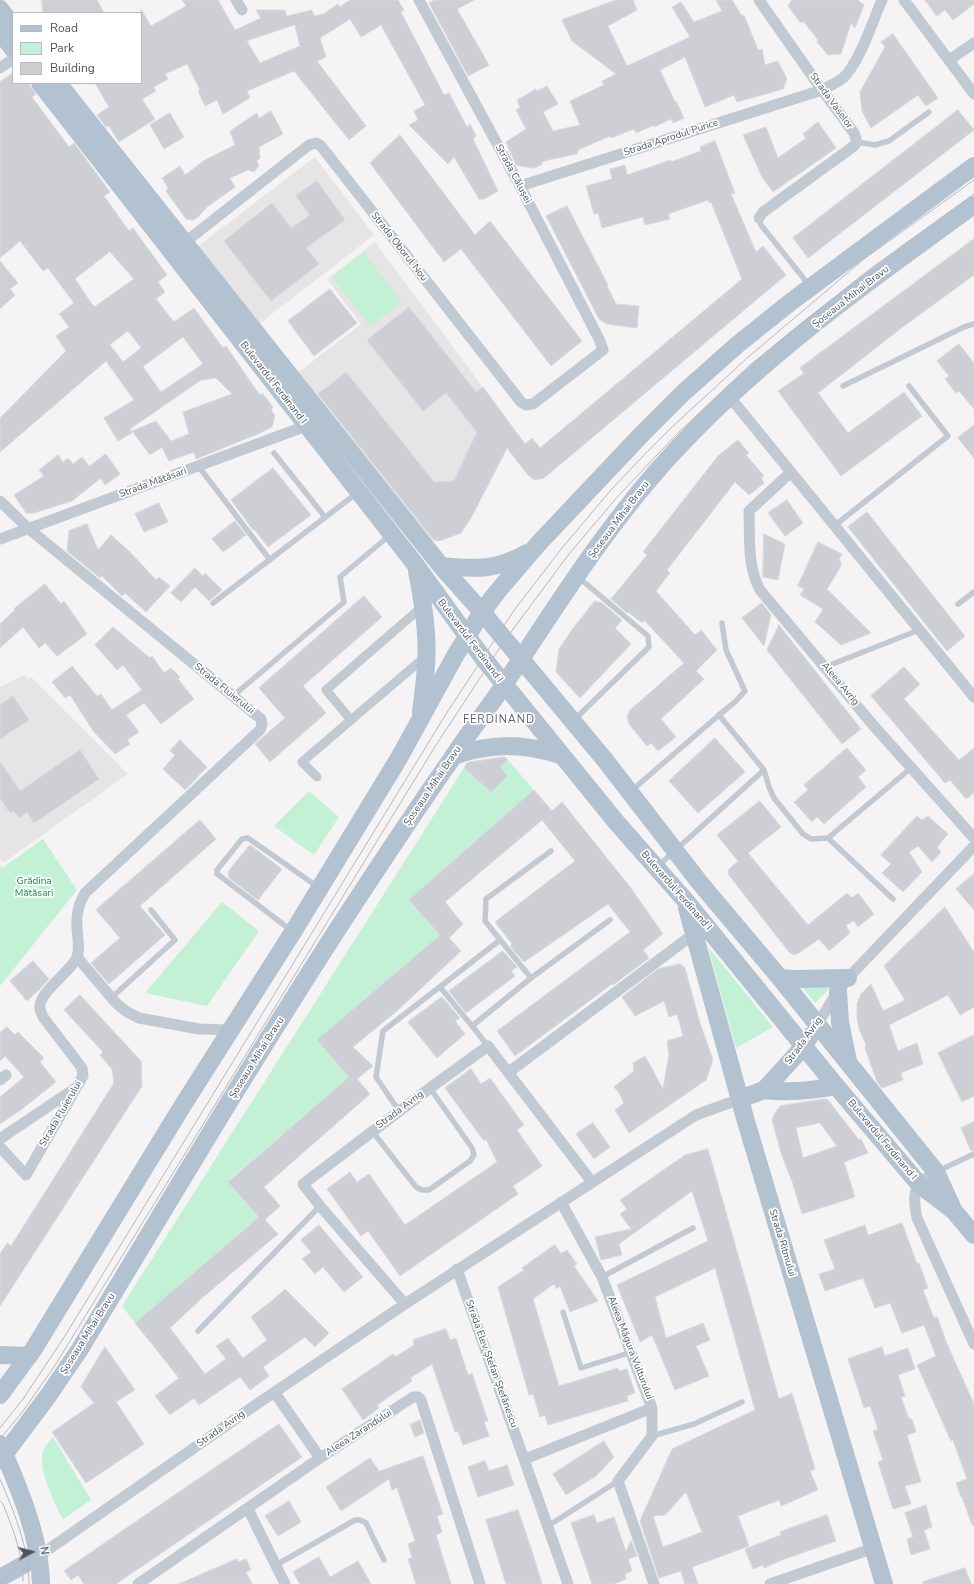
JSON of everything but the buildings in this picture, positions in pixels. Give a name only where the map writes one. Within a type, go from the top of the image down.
[{"type":"main road","points":[[0,9],[12,25]]},
{"type":"main road","points":[[0,32],[12,48]]},
{"type":"main road","name":"Bulevardul Ferdinand I","points":[[41,84],[407,523],[441,566],[482,612],[630,792],[674,850],[780,978],[936,1172],[954,1211]]},
{"type":"main road","name":"Bulevardul Ferdinand I","points":[[59,84],[184,243],[190,263],[306,426],[415,564],[466,637],[504,685],[560,755],[685,900],[803,1046],[919,1184],[954,1211],[974,1235]]},
{"type":"main road","points":[[0,1394],[29,1356],[230,1030],[293,932],[420,721],[466,637],[497,592],[539,543],[683,393],[737,345],[811,287],[974,166]]},
{"type":"main road","name":"Șoseaua Mihai Bravu","points":[[2,1452],[52,1391],[80,1349],[258,1056],[353,906],[452,756],[504,685],[577,576],[634,499],[671,455],[729,396],[800,336],[873,279],[974,205]]},
{"type":"main road","points":[[407,523],[423,606],[426,636],[426,657],[420,721]]},
{"type":"main road","points":[[441,566],[483,568],[498,566],[513,561],[527,553],[539,543]]},
{"type":"main road","points":[[452,756],[483,748],[503,746],[539,748],[560,755]]},
{"type":"main road","name":"Strada Ritmului","points":[[685,900],[740,1099],[884,1584]]},
{"type":"main road","points":[[780,978],[808,979],[843,985],[840,1022],[848,1064]]},
{"type":"main road","name":"Strada Avrig","points":[[740,1099],[764,1090],[803,1046],[817,1025]]},
{"type":"main road","points":[[764,1090],[785,1092],[805,1091],[836,1086]]},
{"type":"main road","points":[[0,1355],[29,1356]]},
{"type":"main road","points":[[2,1452],[32,1529],[39,1556],[41,1584]]},
{"type":"main road","points":[[1,1577],[39,1556]]},
{"type":"street","points":[[236,0],[242,10]]},
{"type":"street","name":"Strada Călușei","points":[[419,0],[520,186],[599,339],[603,350]]},
{"type":"street","name":"Strada Vaselor","points":[[759,0],[854,133],[857,142]]},
{"type":"street","name":"Strada Aprodul Purice","points":[[520,186],[822,90],[844,78],[850,71],[882,0]]},
{"type":"street","points":[[904,0],[974,94]]},
{"type":"street","points":[[949,60],[974,43]]},
{"type":"street","points":[[0,68],[12,60]]},
{"type":"street","points":[[760,218],[763,212],[854,146],[857,142]]},
{"type":"street","name":"Strada Oborul Nou","points":[[184,243],[309,144],[316,143],[326,152],[521,402],[526,405],[533,404],[603,350]]},
{"type":"street","points":[[729,396],[974,697]]},
{"type":"street","name":"Strada Mătăsari","points":[[0,540],[306,426]]},
{"type":"street","name":"Aleea Avrig","points":[[791,472],[749,511],[751,565],[754,579],[760,590],[825,667],[911,768],[974,838]]},
{"type":"street","name":"Strada Fluierului","points":[[0,501],[29,529],[261,719],[262,725],[260,730],[85,893],[81,899],[77,915],[77,957],[73,965],[44,996],[40,1009],[43,1017],[82,1068],[83,1076],[26,1175],[0,1147]]},
{"type":"street","points":[[350,720],[326,690],[423,606]]},
{"type":"street","points":[[317,777],[302,762],[419,662]]},
{"type":"street","name":"Strada Avrig","points":[[817,1025],[843,985],[974,846]]},
{"type":"street","name":"Bulevardul Ferdinand I","points":[[509,1072],[694,933]]},
{"type":"street","points":[[77,957],[111,998],[126,1012],[139,1018],[199,1028],[230,1030]]},
{"type":"street","points":[[488,1046],[592,1182]]},
{"type":"street","name":"Strada Avrig","points":[[404,1304],[303,1184],[372,1131],[488,1046]]},
{"type":"street","points":[[0,1139],[78,1086]]},
{"type":"street","name":"Strada Avrig","points":[[39,1556],[275,1392],[457,1269],[696,1115],[740,1099]]},
{"type":"street","name":"Bulevardul Ferdinand I","points":[[936,1172],[919,1184],[916,1188],[914,1195],[917,1218],[970,1320],[974,1344]]},
{"type":"street","name":"Aleea Măgura Vulturului","points":[[561,1202],[602,1278],[632,1352],[652,1408],[652,1436]]},
{"type":"street","name":"Strada Elev Ștefan Ștefănescu","points":[[457,1269],[568,1584]]},
{"type":"street","points":[[275,1392],[320,1458]]},
{"type":"street","name":"Aleea Zarandului","points":[[138,1584],[320,1458],[413,1397],[418,1397],[421,1400],[480,1584]]},
{"type":"street","points":[[525,1459],[652,1408]]},
{"type":"street","points":[[652,1436],[618,1481],[654,1584]]},
{"type":"street","points":[[248,1509],[286,1584]]},
{"type":"street","points":[[770,1584],[874,1548]]},
{"type":"lane","points":[[857,142],[876,145],[889,142],[928,112]]},
{"type":"lane","points":[[760,218],[761,225],[811,287]]},
{"type":"lane","points":[[843,386],[964,327],[974,324]]},
{"type":"lane","points":[[834,526],[948,436],[909,386]]},
{"type":"lane","points":[[274,453],[325,517]]},
{"type":"lane","points":[[199,466],[270,560]]},
{"type":"lane","points":[[213,603],[358,492]]},
{"type":"lane","points":[[233,696],[344,602],[340,577],[391,534]]},
{"type":"lane","points":[[572,722],[649,647],[648,636],[577,576]]},
{"type":"lane","points":[[958,604],[974,592]]},
{"type":"lane","points":[[630,792],[736,702],[745,692],[726,650],[722,623]]},
{"type":"lane","points":[[825,667],[919,630]]},
{"type":"lane","points":[[719,715],[764,770],[774,798],[803,834],[811,839],[828,838],[911,768]]},
{"type":"lane","points":[[656,868],[674,850],[764,770]]},
{"type":"lane","points":[[293,932],[217,874],[217,870],[242,839],[248,838],[320,888]]},
{"type":"lane","points":[[828,838],[893,899]]},
{"type":"lane","points":[[531,978],[485,921],[486,899],[551,851]]},
{"type":"lane","points":[[111,998],[175,940],[151,910]]},
{"type":"lane","points":[[472,1026],[531,978],[610,920]]},
{"type":"lane","points":[[399,1111],[376,1077],[383,1031],[500,940]]},
{"type":"lane","points":[[440,987],[488,1046]]},
{"type":"lane","points":[[372,1131],[416,1187],[422,1190],[429,1190],[470,1160],[474,1155],[472,1148],[430,1088]]},
{"type":"lane","points":[[936,1172],[974,1154]]},
{"type":"lane","points":[[198,1331],[320,1206]]},
{"type":"lane","points":[[602,1278],[693,1228]]},
{"type":"lane","points":[[563,1312],[581,1368],[632,1352]]},
{"type":"lane","points":[[652,1436],[694,1424],[742,1402]]},
{"type":"lane","points":[[548,1526],[618,1481]]},
{"type":"lane","points":[[276,1565],[355,1520],[360,1520],[366,1523],[384,1560]]},
{"type":"shaded area","points":[[315,157],[374,235],[259,324],[198,246]]},
{"type":"shaded area","points":[[375,242],[516,432],[471,518],[461,533],[439,541],[428,537],[295,375],[361,324],[327,279]]},
{"type":"shaded area","points":[[24,675],[28,679],[31,677],[128,774],[3,863],[0,858],[0,687]]},
{"type":"green space","points":[[364,252],[402,302],[370,326],[332,277]]},
{"type":"green space","points":[[508,760],[534,790],[409,900],[440,935],[318,1040],[349,1077],[228,1181],[259,1217],[135,1323],[122,1306],[464,768],[491,792],[508,776],[500,767]]},
{"type":"green space","points":[[309,791],[339,817],[314,855],[274,826]]},
{"type":"green space","name":"Grădina Mătăsari","points":[[43,839],[77,890],[0,986],[0,865],[2,868]]},
{"type":"green space","points":[[222,902],[259,931],[207,1006],[145,993]]},
{"type":"green space","points":[[708,947],[773,1027],[736,1048]]},
{"type":"green space","points":[[801,985],[833,985],[815,1003]]},
{"type":"green space","points":[[53,1437],[91,1500],[63,1519],[49,1489],[42,1465],[44,1450]]},
{"type":"tram line","points":[[0,1428],[23,1399],[63,1339],[446,714],[515,609],[562,548],[611,490],[642,457],[672,427],[746,359],[864,259],[974,180]]},
{"type":"tram line","points":[[0,1439],[23,1411],[54,1367],[436,745],[505,640],[569,554],[619,495],[677,434],[750,365],[870,269],[974,194]]},
{"type":"tram line","points":[[0,1479],[24,1543],[29,1584]]},
{"type":"tram line","points":[[0,1501],[3,1504],[17,1542],[23,1571],[23,1581]]},
{"type":"tram line","points":[[0,1584],[11,1573],[21,1556]]},
{"type":"district","name":"FERDINAND","points":[[499,720]]}]
